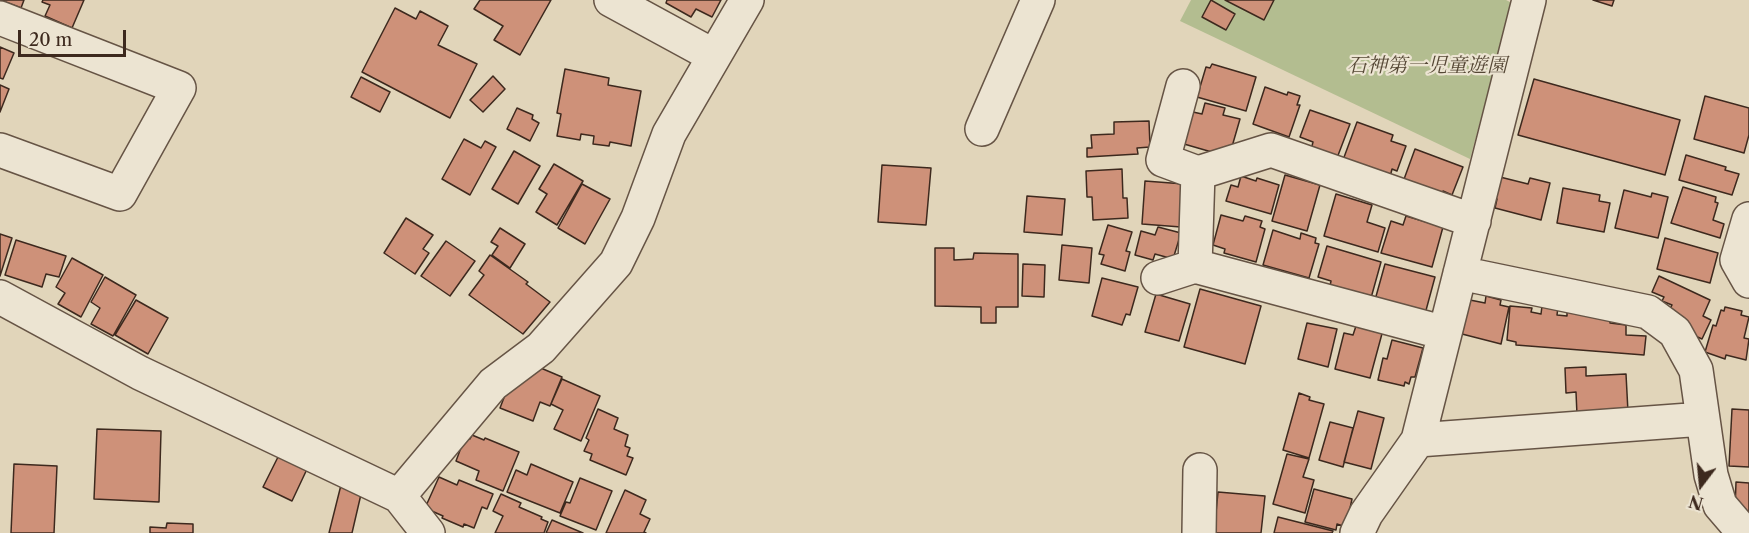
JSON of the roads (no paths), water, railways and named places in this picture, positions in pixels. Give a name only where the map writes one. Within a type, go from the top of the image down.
[{"type":"street","points":[[610,0],[714,56]]},
{"type":"street","points":[[399,496],[493,384],[541,348],[616,264],[638,218],[669,134],[747,0]]},
{"type":"street","points":[[982,129],[1038,0]]},
{"type":"street","points":[[1357,533],[1366,514],[1418,440],[1529,0]]},
{"type":"street","points":[[0,18],[179,88],[120,194],[0,150]]},
{"type":"street","points":[[1183,86],[1163,160],[1198,173],[1270,150],[1474,221]]},
{"type":"street","points":[[1195,266],[1198,173]]},
{"type":"street","points":[[1749,219],[1737,260],[1749,281]]},
{"type":"street","points":[[1158,278],[1195,266],[1445,333]]},
{"type":"street","points":[[1460,273],[1648,312],[1675,332],[1696,370],[1712,476],[1720,505],[1744,533]]},
{"type":"street","points":[[0,297],[140,373],[399,496],[428,533]]},
{"type":"street","points":[[1418,440],[1703,419]]},
{"type":"street","points":[[1199,533],[1200,470]]},
{"type":"park label","name":"石神第一児童遊園","points":[[1427,66]]}]
